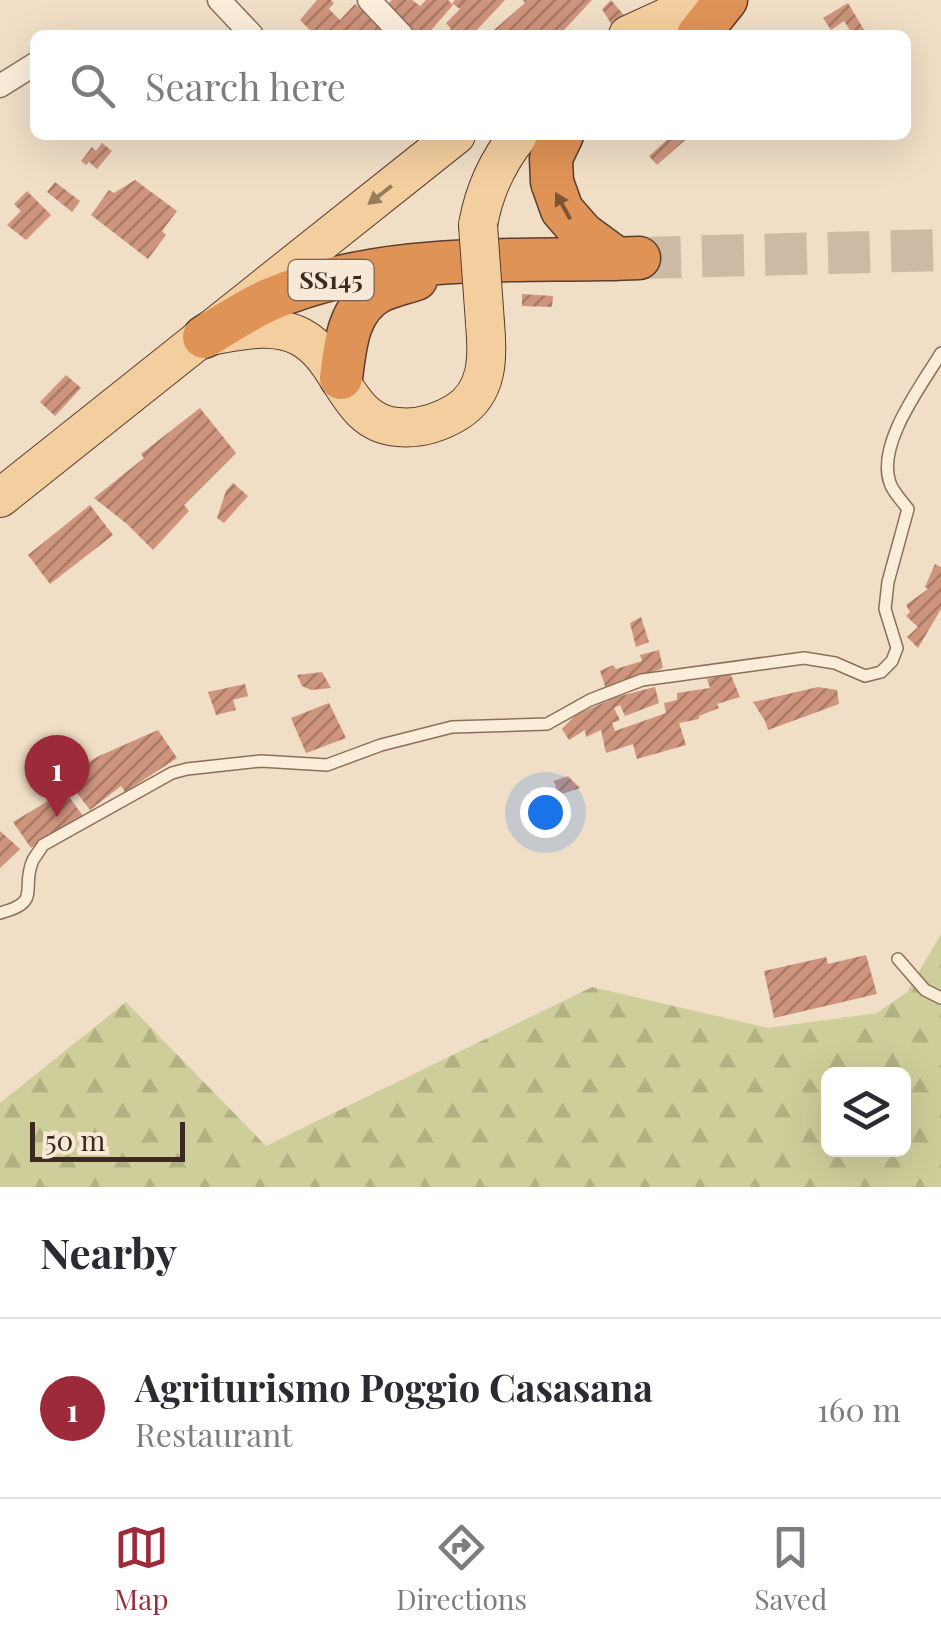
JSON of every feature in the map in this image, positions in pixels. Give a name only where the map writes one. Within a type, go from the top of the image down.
[{"type":"highway","points":[[702,30],[726,0]]},
{"type":"highway","name":"SS145","points":[[204,338],[241,314],[306,286],[382,268],[432,262],[474,243],[628,259],[583,234],[562,210],[552,182],[551,158],[560,140]]},
{"type":"highway","points":[[341,378],[346,338],[360,309],[376,293],[474,243]]},
{"type":"main road","points":[[639,30],[704,0]]},
{"type":"main road","points":[[675,30],[718,0]]},
{"type":"main road","points":[[204,338],[450,140]]},
{"type":"main road","points":[[204,338],[257,328],[301,337],[341,378],[350,398],[366,416],[388,426],[410,428],[438,422],[461,410],[479,390],[487,366],[474,243],[482,202],[492,176],[515,140]]},
{"type":"main road","name":"SS145","points":[[0,498],[204,338]]},
{"type":"street","points":[[219,0],[247,30]]},
{"type":"street","points":[[369,0],[397,30]]},
{"type":"street","points":[[0,86],[30,67]]},
{"type":"lane","points":[[0,913],[18,908],[29,895],[32,862],[43,845],[187,769],[261,761],[327,765],[381,745],[452,727],[548,724],[590,700],[642,680],[675,675],[804,658],[835,663],[865,676],[881,672],[892,661],[897,648],[884,609],[908,509],[890,483],[891,439],[941,353]]},
{"type":"lane","points":[[898,958],[926,990],[941,998]]},
{"type":"green space","points":[[941,934],[941,1187],[0,1187],[0,1103],[126,1002],[266,1146],[592,987],[768,1028],[877,1013],[907,992]]},
{"type":"building","points":[[317,0],[331,0],[334,3],[329,9],[340,20],[355,4],[384,30],[310,30],[300,20]]},
{"type":"building","points":[[392,0],[412,0],[420,6],[426,0],[448,0],[453,5],[431,30],[407,30],[392,16],[396,11],[388,4]]},
{"type":"building","points":[[505,0],[477,30],[450,30],[446,23],[460,9],[452,3]]},
{"type":"building","points":[[523,0],[592,0],[564,30],[494,30],[525,3]]},
{"type":"building","points":[[611,0],[628,20],[613,27],[602,9]]},
{"type":"building","points":[[848,3],[864,30],[850,30],[844,21],[831,30],[823,18]]},
{"type":"building","points":[[667,140],[685,140],[657,165],[649,156]]},
{"type":"building","points":[[102,143],[112,151],[97,169],[81,161],[92,147],[96,151]]},
{"type":"building","points":[[135,180],[177,211],[148,259],[91,215],[109,190],[114,193]]},
{"type":"building","points":[[55,182],[80,201],[72,212],[47,192]]},
{"type":"building","points":[[27,191],[51,215],[26,240],[7,225],[21,211],[14,204]]},
{"type":"building","points":[[522,294],[553,296],[552,307],[522,306]]},
{"type":"building","points":[[66,375],[81,388],[55,416],[40,402]]},
{"type":"building","points":[[200,408],[236,453],[184,505],[189,511],[153,550],[94,498],[144,458],[141,454]]},
{"type":"building","points":[[233,483],[248,496],[224,523],[217,518],[226,491]]},
{"type":"building","points":[[90,505],[113,535],[50,584],[28,555]]},
{"type":"building","points":[[935,564],[941,567],[941,609],[918,648],[907,637],[918,627],[906,616],[910,612],[906,605],[928,589],[925,587]]},
{"type":"building","points":[[641,617],[649,642],[636,647],[630,623]]},
{"type":"building","points":[[659,650],[663,668],[606,689],[600,671],[642,661],[640,655]]},
{"type":"building","points":[[322,672],[331,688],[311,690],[302,686],[297,675]]},
{"type":"building","points":[[730,673],[740,697],[717,704],[719,708],[699,719],[679,723],[686,745],[637,759],[633,744],[606,753],[601,730],[586,737],[585,730],[569,740],[562,729],[576,715],[616,697],[655,687],[659,703],[625,716],[620,705],[614,708],[620,720],[612,723],[615,731],[666,713],[664,703],[677,700],[677,693],[710,688],[707,679]]},
{"type":"building","points":[[245,684],[248,696],[233,700],[236,710],[216,715],[208,692]]},
{"type":"building","points":[[818,687],[837,690],[839,704],[768,730],[753,702]]},
{"type":"building","points":[[329,703],[346,738],[306,753],[291,718]]},
{"type":"building","points":[[158,730],[177,758],[125,792],[121,786],[90,810],[64,776]]},
{"type":"building","points":[[568,776],[580,788],[562,794],[565,810],[541,818],[531,805],[544,801],[542,797],[558,794],[554,781]]},
{"type":"building","points":[[65,791],[83,816],[31,848],[13,822]]},
{"type":"building","points":[[0,831],[20,849],[0,868]]},
{"type":"building","points":[[866,955],[877,994],[774,1018],[764,971],[826,957],[828,964]]},
{"type":"tunnel","points":[[639,258],[941,250]]},
{"type":"place","name":"Agriturismo Poggio Casasana","points":[[57,817]]}]
